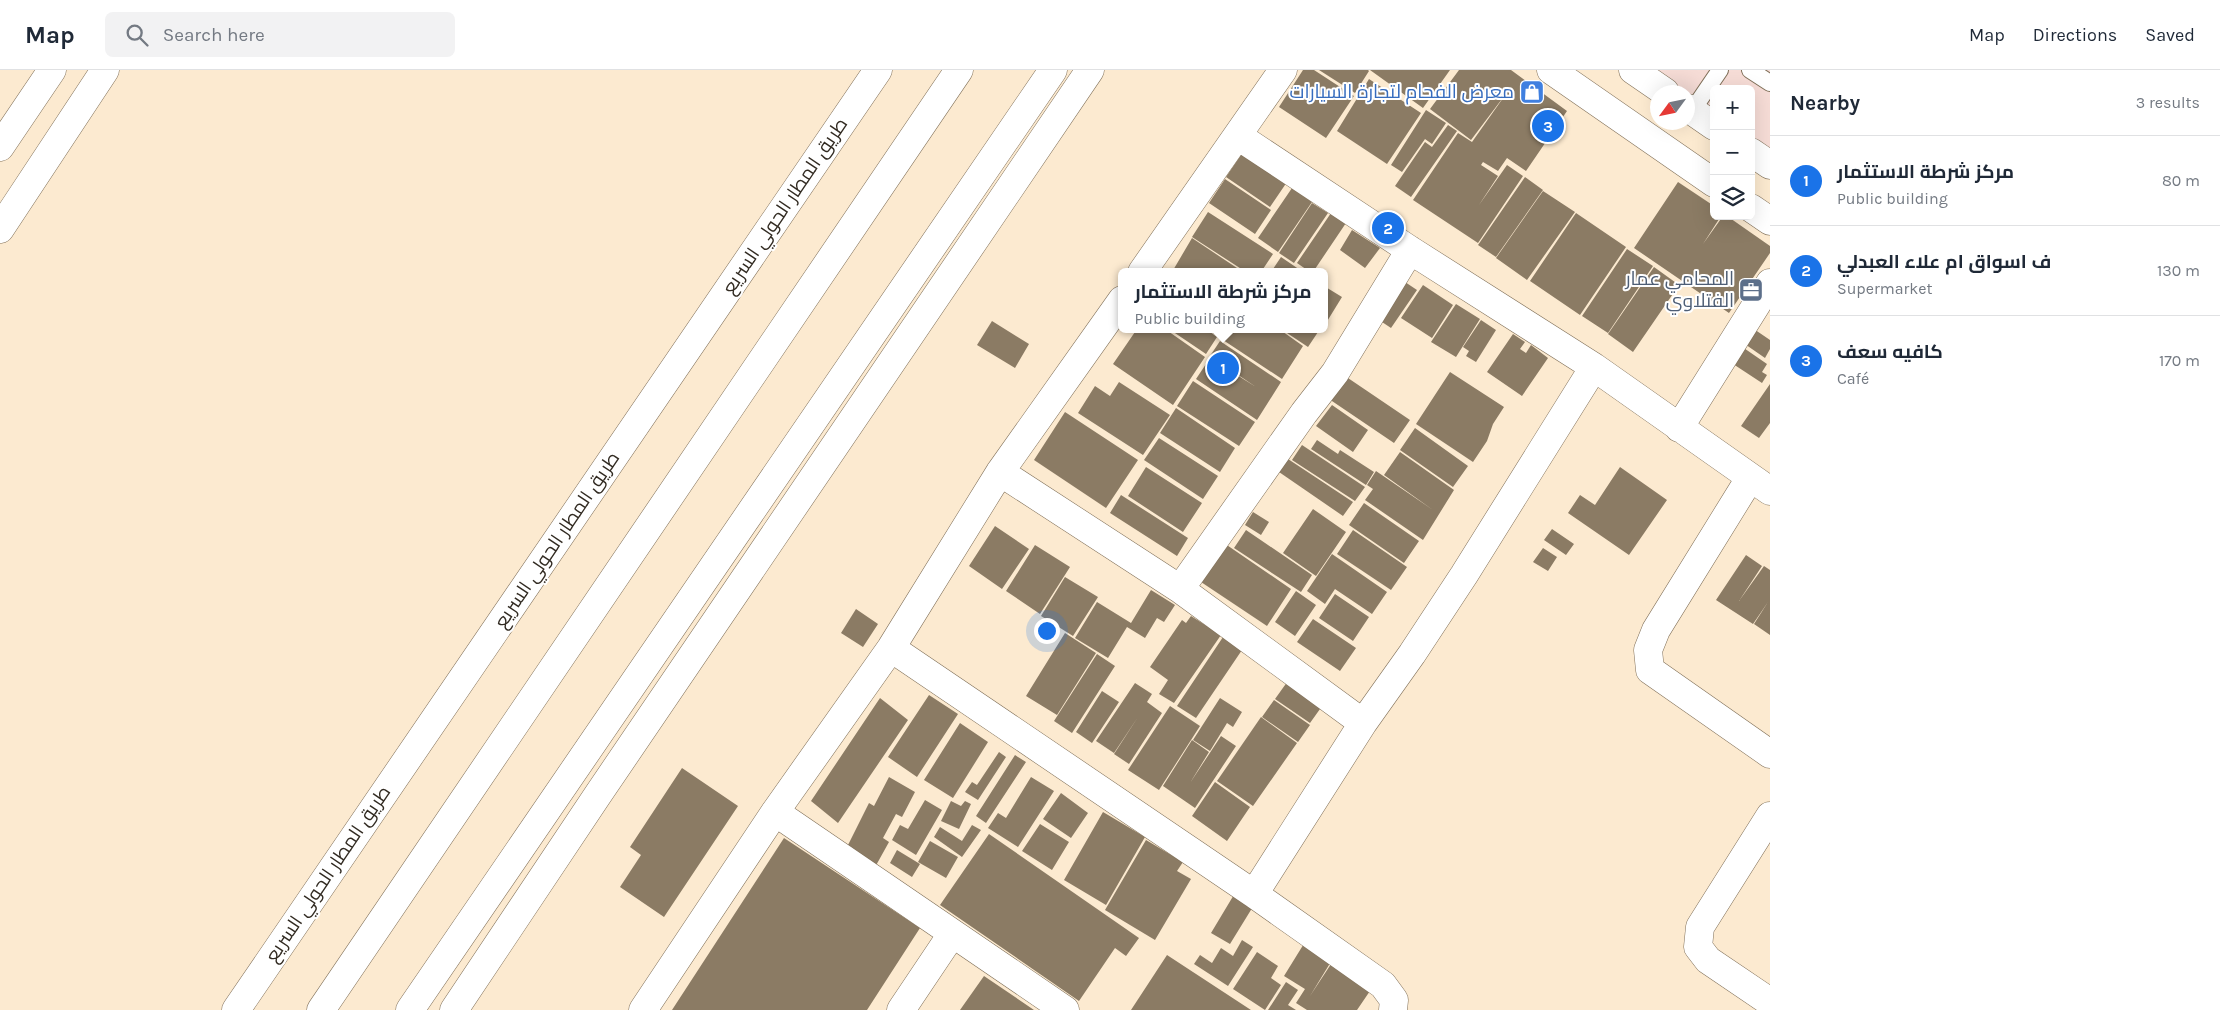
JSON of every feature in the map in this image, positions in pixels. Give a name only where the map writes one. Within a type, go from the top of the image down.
[{"type":"main road","points":[[0,147],[52,70]]},
{"type":"main road","points":[[0,229],[105,70]]},
{"type":"main road","name":"طريق المطار الحولي السريع","points":[[236,1010],[878,70]]},
{"type":"main road","points":[[321,1010],[959,70]]},
{"type":"main road","points":[[410,1010],[1054,70]]},
{"type":"main road","points":[[454,1010],[1090,70]]},
{"type":"main road","points":[[1145,268],[1283,70]]},
{"type":"main road","points":[[1551,70],[1710,180]]},
{"type":"main road","points":[[1633,70],[1655,85]]},
{"type":"main road","points":[[1695,113],[1710,123]]},
{"type":"main road","points":[[1238,136],[1410,250],[1594,367],[1760,484],[1656,630],[1648,650],[1650,670],[1770,754]]},
{"type":"main road","points":[[1755,155],[1770,164]]},
{"type":"main road","points":[[1755,211],[1770,221]]},
{"type":"main road","points":[[1180,589],[1304,413],[1335,373],[1410,250]]},
{"type":"main road","points":[[1679,428],[1770,283]]},
{"type":"main road","points":[[643,1010],[775,812],[891,648],[1000,472],[1118,306]]},
{"type":"main road","points":[[1254,894],[1363,723],[1412,654],[1464,575],[1594,367]]},
{"type":"main road","points":[[1000,472],[1180,589],[1363,723]]},
{"type":"main road","points":[[891,648],[1254,894],[1383,985],[1394,1000],[1393,1010]]},
{"type":"main road","points":[[775,812],[1065,1010]]},
{"type":"main road","points":[[1770,816],[1700,927],[1698,947],[1708,960],[1770,1002]]},
{"type":"main road","points":[[901,1010],[952,934]]},
{"type":"lane","points":[[1695,103],[1720,70]]},
{"type":"lane","points":[[1750,70],[1770,83]]},
{"type":"shaded area","points":[[1649,70],[1770,70],[1770,153],[1755,144],[1755,85],[1710,85],[1710,112],[1695,102],[1695,85],[1672,85]]},
{"type":"building","points":[[1303,70],[1314,70],[1354,96],[1326,138],[1279,107]]},
{"type":"building","points":[[1319,70],[1368,70],[1369,71],[1355,93]]},
{"type":"building","points":[[1370,70],[1450,70],[1423,108]]},
{"type":"building","points":[[1459,70],[1511,70],[1567,111],[1526,171],[1507,158],[1498,171],[1483,162],[1481,165],[1498,176],[1479,205],[1507,165],[1523,176],[1478,243],[1413,200],[1458,133],[1472,142],[1508,91],[1471,140],[1430,109]]},
{"type":"building","points":[[1369,79],[1421,113],[1387,164],[1337,131]]},
{"type":"building","points":[[1426,110],[1446,123],[1432,144],[1425,139],[1402,172],[1391,165]]},
{"type":"building","points":[[1448,125],[1457,131],[1411,197],[1395,186],[1425,142],[1432,147]]},
{"type":"building","points":[[1243,152],[1287,182],[1270,207],[1226,177]]},
{"type":"building","points":[[1525,177],[1543,190],[1496,257],[1478,245]]},
{"type":"building","points":[[1225,179],[1271,210],[1255,234],[1209,203]]},
{"type":"building","points":[[1678,182],[1710,203],[1710,220],[1718,220],[1703,244],[1720,220],[1733,220],[1770,246],[1770,253],[1729,313],[1634,248]]},
{"type":"building","points":[[1292,188],[1312,202],[1278,252],[1258,238]]},
{"type":"building","points":[[1543,191],[1575,212],[1527,280],[1496,258]]},
{"type":"building","points":[[1312,203],[1328,213],[1294,263],[1279,253]]},
{"type":"building","points":[[1208,212],[1273,254],[1264,268],[1240,268],[1192,237]]},
{"type":"building","points":[[1331,213],[1346,223],[1316,268],[1304,268],[1297,263]]},
{"type":"building","points":[[1576,213],[1626,247],[1580,315],[1530,281]]},
{"type":"building","points":[[1352,230],[1380,248],[1365,268],[1340,250]]},
{"type":"building","points":[[1192,238],[1237,268],[1174,268]]},
{"type":"building","points":[[1627,249],[1653,266],[1608,333],[1582,316]]},
{"type":"building","points":[[1281,257],[1297,268],[1274,268]]},
{"type":"building","points":[[1654,267],[1679,285],[1633,352],[1608,334]]},
{"type":"building","points":[[1405,282],[1417,290],[1391,328],[1379,320]]},
{"type":"building","points":[[1423,285],[1453,305],[1432,338],[1401,318]]},
{"type":"building","points":[[1328,288],[1342,297],[1328,320]]},
{"type":"building","points":[[1456,304],[1480,319],[1456,357],[1431,342]]},
{"type":"building","points":[[1481,320],[1496,330],[1476,362],[1466,356],[1469,351],[1463,347]]},
{"type":"building","points":[[992,321],[1029,344],[1015,368],[977,345]]},
{"type":"building","points":[[1748,325],[1770,340],[1770,349],[1765,358],[1739,340]]},
{"type":"building","points":[[1134,333],[1171,333],[1205,357],[1173,405],[1113,364]]},
{"type":"building","points":[[1175,333],[1212,333],[1217,337],[1206,354]]},
{"type":"building","points":[[1223,333],[1285,333],[1303,346],[1282,379],[1220,338]]},
{"type":"building","points":[[1287,333],[1317,333],[1308,347]]},
{"type":"building","points":[[1513,334],[1525,342],[1520,349],[1526,353],[1531,345],[1548,358],[1522,396],[1487,372]]},
{"type":"building","points":[[1220,341],[1281,382],[1257,420],[1196,379],[1210,358],[1256,387],[1210,356]]},
{"type":"building","points":[[1738,344],[1767,364],[1762,372],[1767,375],[1762,383],[1727,360]]},
{"type":"building","points":[[1450,372],[1504,407],[1493,424],[1487,441],[1473,462],[1416,424]]},
{"type":"building","points":[[1345,376],[1410,420],[1394,443],[1329,399]]},
{"type":"building","points":[[1193,381],[1255,422],[1239,446],[1177,406]]},
{"type":"building","points":[[1119,382],[1170,415],[1143,455],[1078,413],[1095,386],[1110,396]]},
{"type":"building","points":[[1770,384],[1770,423],[1759,438],[1741,426]]},
{"type":"building","points":[[1332,405],[1368,430],[1353,452],[1316,426]]},
{"type":"building","points":[[1176,408],[1235,448],[1220,472],[1160,433]]},
{"type":"building","points":[[1065,412],[1138,460],[1106,508],[1034,460]]},
{"type":"building","points":[[1415,428],[1468,466],[1453,487],[1400,450]]},
{"type":"building","points":[[1159,438],[1218,476],[1203,499],[1144,460]]},
{"type":"building","points":[[1317,440],[1338,454],[1340,450],[1374,472],[1366,485],[1311,449]]},
{"type":"building","points":[[1302,445],[1365,487],[1355,501],[1292,460]]},
{"type":"building","points":[[1400,452],[1454,490],[1423,540],[1365,500],[1373,489],[1367,485],[1376,471],[1433,510],[1384,475]]},
{"type":"building","points":[[1288,459],[1353,502],[1343,516],[1279,472]]},
{"type":"building","points":[[1146,467],[1202,503],[1183,532],[1128,496]]},
{"type":"building","points":[[1620,467],[1667,500],[1629,555],[1568,513],[1580,495],[1595,505]]},
{"type":"building","points":[[1121,495],[1188,538],[1177,556],[1110,513]]},
{"type":"building","points":[[1364,503],[1419,541],[1404,563],[1349,525]]},
{"type":"building","points":[[1313,509],[1346,532],[1316,576],[1283,553]]},
{"type":"building","points":[[1253,512],[1269,522],[1261,535],[1245,525]]},
{"type":"building","points":[[995,526],[1029,549],[1002,589],[969,566]]},
{"type":"building","points":[[1552,529],[1574,544],[1566,555],[1544,540]]},
{"type":"building","points":[[1246,530],[1312,575],[1301,592],[1234,548]]},
{"type":"building","points":[[1353,530],[1407,567],[1391,590],[1337,554]]},
{"type":"building","points":[[1221,541],[1291,589],[1267,626],[1195,578]]},
{"type":"building","points":[[1035,545],[1070,567],[1040,614],[1006,591]]},
{"type":"building","points":[[1543,548],[1557,557],[1548,571],[1533,562]]},
{"type":"building","points":[[1332,554],[1387,592],[1372,614],[1335,589],[1325,604],[1307,591]]},
{"type":"building","points":[[1746,555],[1762,566],[1739,601],[1764,566],[1770,570],[1770,635],[1754,624],[1768,602],[1753,624],[1716,600]]},
{"type":"building","points":[[1065,577],[1098,597],[1073,636],[1041,616]]},
{"type":"building","points":[[1151,590],[1175,605],[1164,622],[1157,618],[1145,638],[1127,627],[1108,658],[1075,638],[1097,602],[1131,623]]},
{"type":"building","points":[[1296,591],[1316,605],[1295,636],[1275,622]]},
{"type":"building","points":[[1335,594],[1369,617],[1353,641],[1319,618]]},
{"type":"building","points":[[856,609],[878,624],[863,647],[841,633]]},
{"type":"building","points":[[1191,616],[1221,635],[1174,703],[1159,694],[1168,680],[1150,667],[1182,620],[1186,623]]},
{"type":"building","points":[[1313,619],[1356,648],[1340,671],[1297,642]]},
{"type":"building","points":[[1065,633],[1096,653],[1057,715],[1026,696]]},
{"type":"building","points":[[1223,637],[1242,650],[1196,718],[1177,706]]},
{"type":"building","points":[[1097,654],[1115,666],[1072,733],[1054,721]]},
{"type":"building","points":[[1290,678],[1325,702],[1310,723],[1275,699]]},
{"type":"building","points":[[1135,683],[1152,694],[1147,702],[1162,713],[1129,764],[1114,754],[1138,717],[1114,753],[1096,741]]},
{"type":"building","points":[[1102,691],[1119,702],[1092,743],[1076,732]]},
{"type":"building","points":[[929,695],[958,714],[917,777],[888,757]]},
{"type":"building","points":[[880,698],[908,720],[838,823],[811,801]]},
{"type":"building","points":[[1220,698],[1242,712],[1233,727],[1227,723],[1210,751],[1193,740]]},
{"type":"building","points":[[1274,700],[1310,725],[1298,742],[1262,717]]},
{"type":"building","points":[[1170,706],[1200,726],[1159,790],[1128,770]]},
{"type":"building","points":[[1261,717],[1297,743],[1253,806],[1217,781]]},
{"type":"building","points":[[960,723],[988,742],[953,798],[924,780]]},
{"type":"building","points":[[1221,736],[1236,746],[1195,808],[1163,786],[1192,740],[1209,752],[1190,783]]},
{"type":"building","points":[[999,752],[1006,757],[978,800],[965,792],[972,782],[977,785]]},
{"type":"building","points":[[1015,755],[1026,762],[986,823],[976,816]]},
{"type":"building","points":[[682,768],[738,806],[664,917],[620,887],[641,855],[630,847]]},
{"type":"building","points":[[889,777],[915,792],[902,817],[896,814],[883,838],[889,842],[874,869],[844,853],[869,803],[874,806]]},
{"type":"building","points":[[1031,777],[1054,791],[1018,847],[988,828],[998,813],[1006,818]]},
{"type":"building","points":[[1215,782],[1250,807],[1227,841],[1192,816]]},
{"type":"building","points":[[1061,793],[1088,813],[1071,838],[1043,819]]},
{"type":"building","points":[[925,800],[942,810],[916,855],[892,840],[900,825],[908,829]]},
{"type":"building","points":[[951,801],[961,806],[965,801],[971,804],[959,829],[941,821]]},
{"type":"building","points":[[1103,812],[1145,837],[1106,905],[1064,880]]},
{"type":"building","points":[[1040,824],[1069,842],[1052,870],[1022,851]]},
{"type":"building","points":[[972,825],[981,830],[962,857],[934,837],[940,827],[962,841]]},
{"type":"building","points":[[989,834],[1139,938],[1126,956],[1115,948],[1079,1001],[940,905]]},
{"type":"building","points":[[784,838],[920,928],[867,1010],[672,1010]]},
{"type":"building","points":[[1146,840],[1183,862],[1177,871],[1191,879],[1155,940],[1105,910]]},
{"type":"building","points":[[930,841],[958,857],[946,878],[918,862]]},
{"type":"building","points":[[897,850],[920,864],[912,877],[890,863]]},
{"type":"building","points":[[1235,893],[1254,905],[1230,944],[1211,933]]},
{"type":"building","points":[[1242,940],[1253,947],[1228,986],[1194,964],[1200,955],[1212,963],[1221,948],[1233,956]]},
{"type":"building","points":[[1305,942],[1332,960],[1310,996],[1333,961],[1372,988],[1357,1010],[1307,1010],[1296,1003],[1305,989],[1284,976]]},
{"type":"building","points":[[1257,952],[1278,966],[1271,978],[1281,985],[1265,1010],[1233,989]]},
{"type":"building","points":[[1167,955],[1251,1010],[1131,1010]]},
{"type":"building","points":[[984,976],[1034,1010],[960,1010]]},
{"type":"building","points":[[1286,982],[1298,990],[1288,1005],[1296,1010],[1268,1010]]},
{"type":"place","name":"معرض الفحام لتجارة السيارات","points":[[1532,92]]},
{"type":"place","name":"كافيه سعف","points":[[1548,126]]},
{"type":"place","name":"ف اسواق ام علاء العبدلي","points":[[1388,228]]},
{"type":"place","name":"المحامي عمار الفتلاوي","points":[[1751,290]]},
{"type":"place","name":"مركز شرطة الاستثمار","points":[[1223,368]]}]
